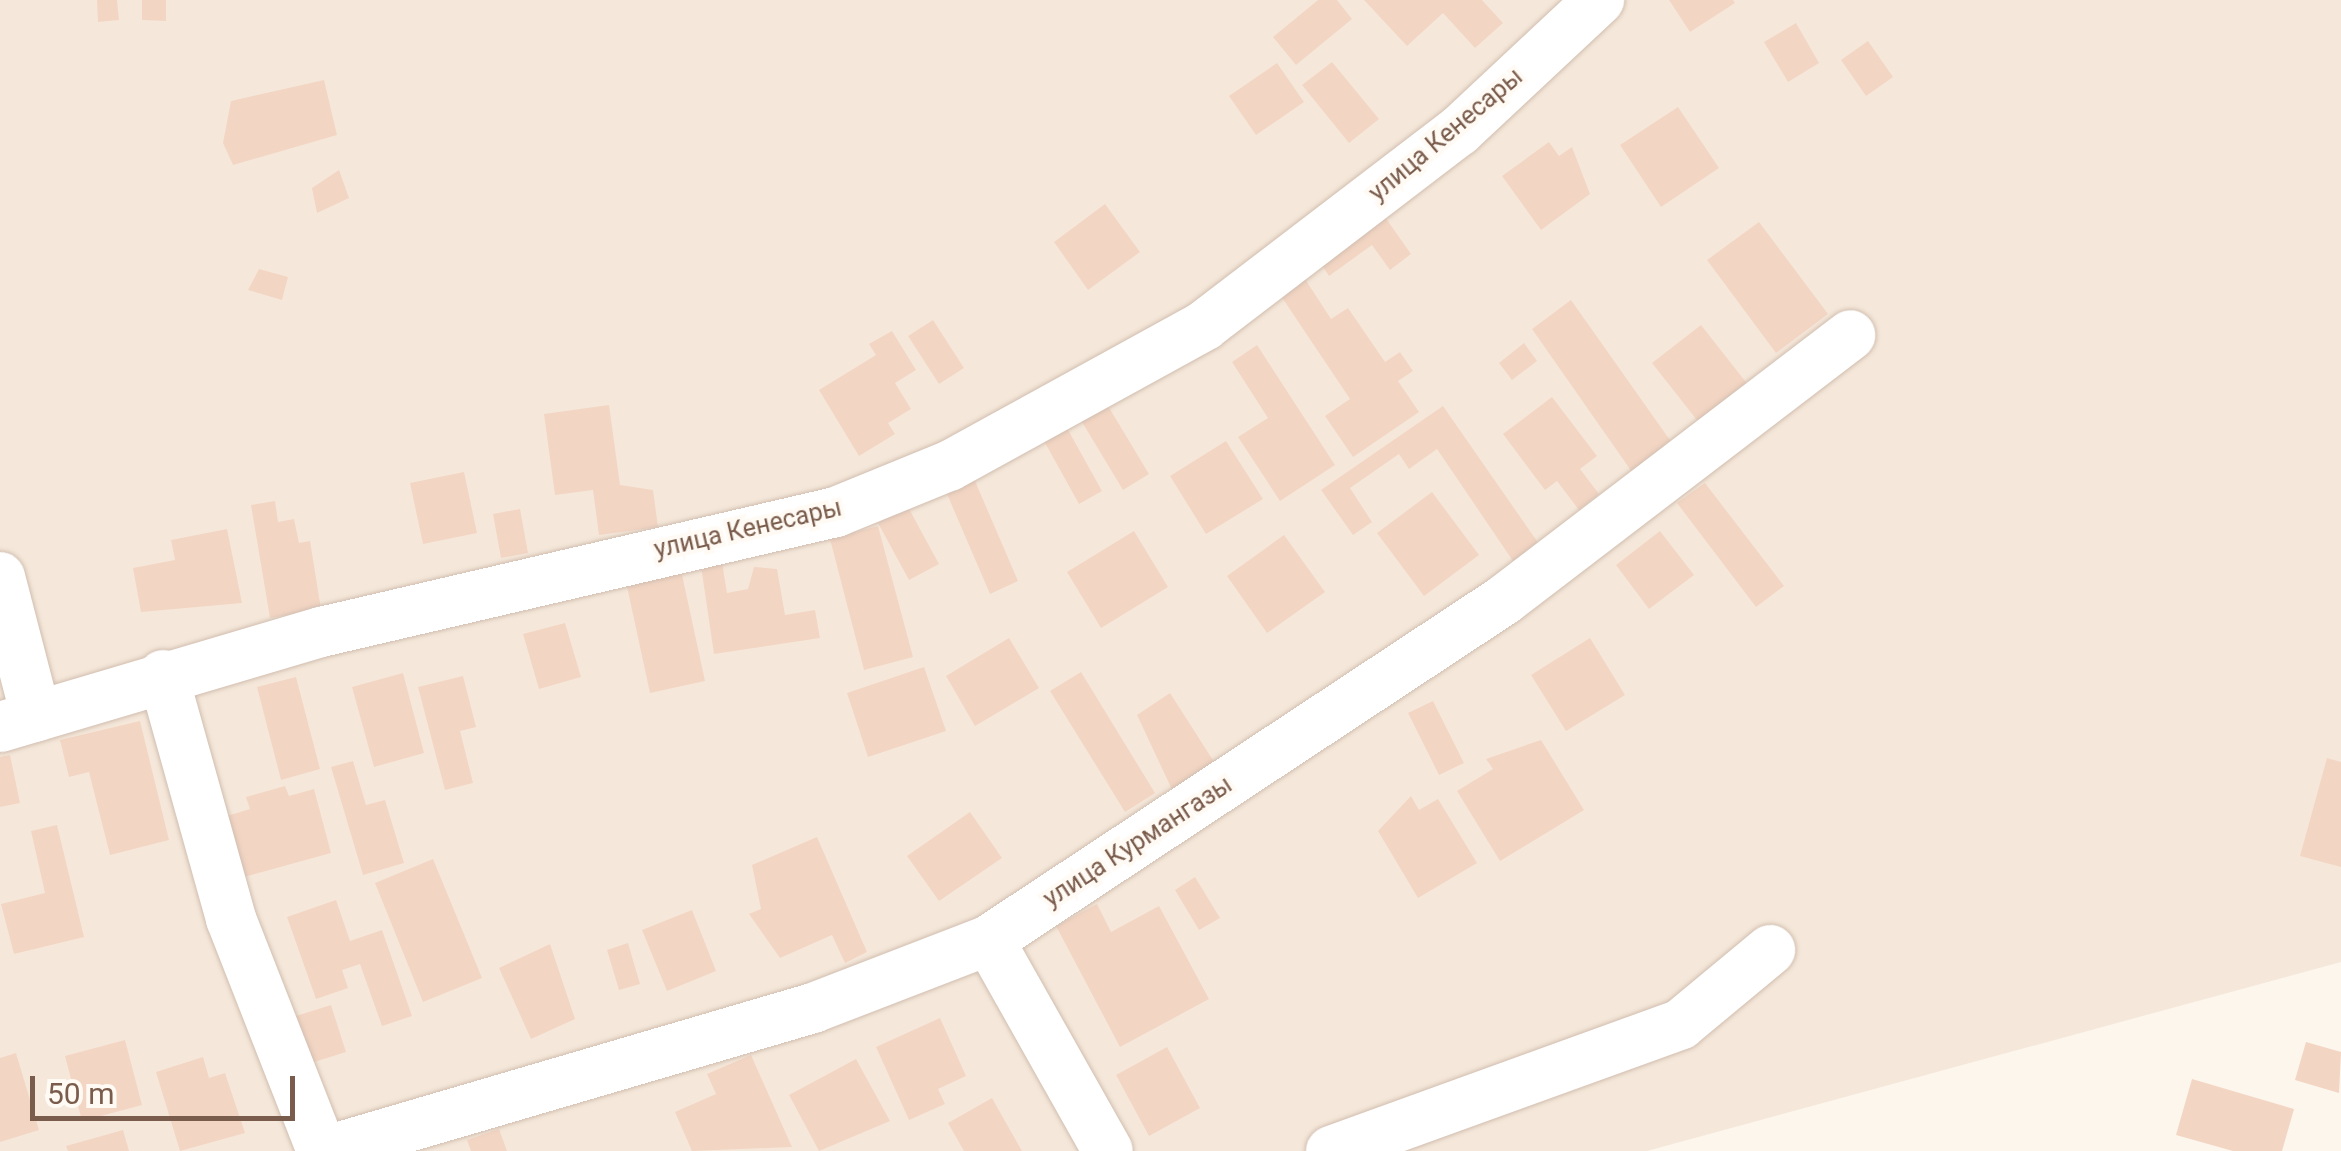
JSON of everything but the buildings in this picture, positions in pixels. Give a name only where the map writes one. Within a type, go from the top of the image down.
[{"type":"street","name":"улица Кенесары","points":[[18,722],[164,676],[836,512],[949,466],[1205,325],[1460,131],[1599,0]]},
{"type":"street","name":"улица Курмангазы","points":[[333,1150],[813,1008],[989,940],[1504,600],[1850,335]]},
{"type":"street","points":[[0,577],[18,722]]},
{"type":"street","points":[[164,676],[231,919],[333,1150]]},
{"type":"street","points":[[989,940],[1108,1151]]},
{"type":"street","points":[[1331,1151],[1681,1024],[1770,950]]},
{"type":"shaded area","points":[[0,0],[2341,0],[2341,962],[1647,1151],[0,1151]]}]
